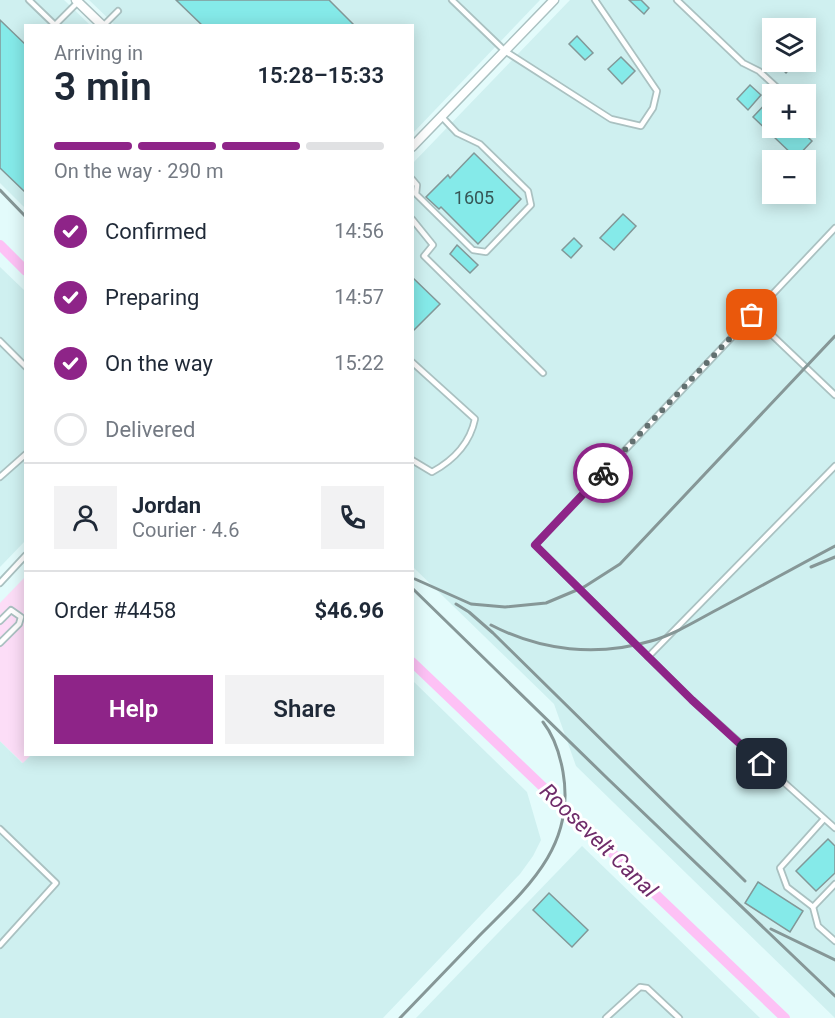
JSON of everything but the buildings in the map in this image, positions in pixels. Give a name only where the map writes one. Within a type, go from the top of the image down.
[{"type":"street","points":[[414,145],[554,0]]},
{"type":"street","points":[[77,1],[101,24]]},
{"type":"lane","points":[[29,0],[55,24]]},
{"type":"lane","points":[[452,0],[505,51],[611,119],[641,126],[653,108],[657,91],[595,0]]},
{"type":"lane","points":[[677,0],[743,63],[759,72],[773,84]]},
{"type":"lane","points":[[57,24],[77,1]]},
{"type":"lane","points":[[105,24],[118,10]]},
{"type":"lane","points":[[414,182],[417,184],[416,194],[473,250],[486,252],[531,205],[528,191],[480,144],[457,133],[442,117]]},
{"type":"lane","points":[[414,221],[434,245],[424,256],[543,373]]},
{"type":"lane","points":[[835,228],[535,545],[692,700],[835,828]]},
{"type":"lane","points":[[752,315],[835,395]]},
{"type":"lane","points":[[0,341],[24,365]]},
{"type":"lane","points":[[414,364],[475,419],[471,437],[445,465],[432,472],[414,461]]},
{"type":"lane","points":[[0,477],[24,456]]},
{"type":"lane","points":[[648,657],[835,465]]},
{"type":"lane","points":[[0,583],[24,557]]},
{"type":"lane","points":[[0,621],[11,610],[21,616],[19,624],[0,643]]},
{"type":"lane","points":[[824,819],[780,868],[787,887],[813,907],[818,926],[835,941]]},
{"type":"lane","points":[[0,829],[56,883],[0,945]]},
{"type":"lane","points":[[813,907],[835,884]]},
{"type":"lane","points":[[606,1018],[640,987],[647,988],[679,1018]]},
{"type":"shaded area","points":[[0,0],[64,0],[89,24],[24,24],[24,207],[0,183]]},
{"type":"shaded area","points":[[89,0],[540,0],[414,132],[414,24],[114,24]]},
{"type":"shaded area","points":[[570,0],[835,0],[835,1018],[576,766],[554,704],[414,568],[414,162]]},
{"type":"shaded area","points":[[0,267],[24,290],[24,542],[0,567]]},
{"type":"shaded area","points":[[24,578],[24,756],[30,756],[23,763],[0,741],[0,603]]},
{"type":"shaded area","points":[[414,682],[527,792],[541,840],[520,874],[383,1018],[0,1018],[0,741],[22,763],[29,756],[414,756]]},
{"type":"shaded area","points":[[582,846],[760,1018],[416,1018]]},
{"type":"waterway","name":"Roosevelt Canal","points":[[0,245],[24,269]]},
{"type":"waterway","name":"Roosevelt Canal","points":[[414,664],[785,1018]]},
{"type":"railway","points":[[0,190],[24,215]]},
{"type":"railway","points":[[415,579],[471,604],[505,607],[546,603],[584,587],[620,564],[835,336]]},
{"type":"railway","points":[[491,625],[510,634],[549,646],[590,650],[631,646],[678,630],[835,546]]},
{"type":"railway","points":[[811,567],[835,557]]},
{"type":"railway","points":[[414,590],[835,996]]},
{"type":"railway","points":[[456,604],[493,633],[745,881]]},
{"type":"railway","points":[[400,1018],[515,900],[544,864],[555,844],[562,822],[565,798],[563,772],[556,746],[543,722]]},
{"type":"railway","points":[[771,929],[835,960]]},
{"type":"way so far","points":[[603,473],[752,315]]},
{"type":"route","points":[[603,473],[535,545],[692,700],[762,764]]}]
